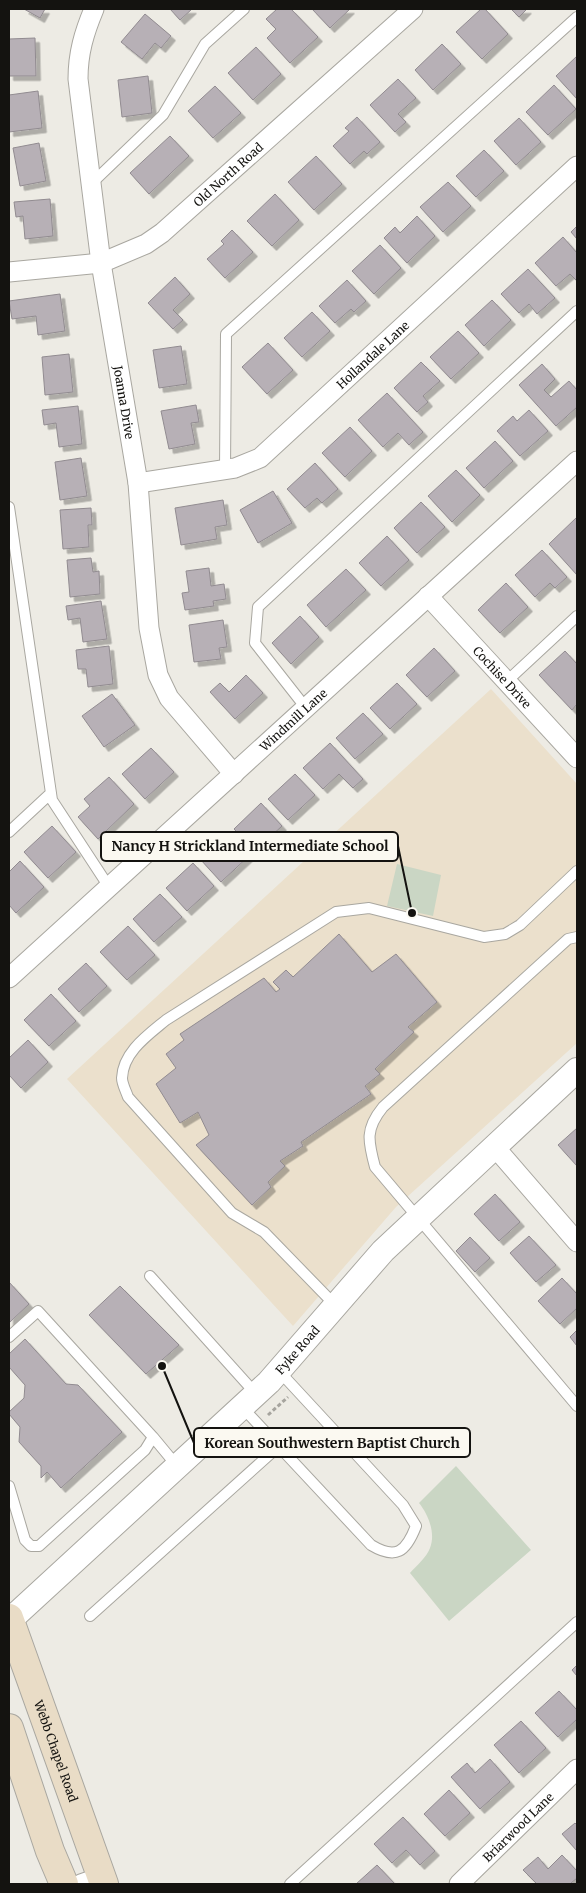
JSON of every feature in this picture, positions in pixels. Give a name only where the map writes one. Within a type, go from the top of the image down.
[{"type":"main road","name":"Webb Chapel Road","points":[[9,1620],[95,1882]]},
{"type":"main road","points":[[9,1728],[50,1851],[64,1884]]},
{"type":"street","name":"Joanna Drive","points":[[94,9],[84,32],[78,64],[78,80],[101,263],[138,483],[149,628],[158,675],[169,698],[234,774]]},
{"type":"street","name":"Old North Road","points":[[9,272],[101,263],[131,251],[162,233],[413,9]]},
{"type":"street","name":"Hollandale Lane","points":[[138,483],[225,470],[260,458],[577,166]]},
{"type":"street","name":"Windmill Lane","points":[[9,978],[577,460]]},
{"type":"street","name":"Cochise Drive","points":[[428,596],[577,758]]},
{"type":"street","name":"Fyke Road","points":[[9,1620],[279,1371],[383,1251],[577,1070]]},
{"type":"street","points":[[494,1146],[577,1242]]},
{"type":"street","name":"Briarwood Lane","points":[[458,1884],[577,1769]]},
{"type":"lane","points":[[90,185],[163,115],[205,44],[244,9]]},
{"type":"lane","points":[[225,470],[226,334],[577,17]]},
{"type":"lane","points":[[306,708],[255,643],[258,607],[577,311]]},
{"type":"lane","points":[[9,507],[52,800],[109,887]]},
{"type":"lane","points":[[507,681],[577,616]]},
{"type":"lane","points":[[9,832],[51,793]]},
{"type":"lane","points":[[335,1305],[264,1232],[232,1213],[128,1097],[122,1079],[128,1056],[142,1040],[166,1020],[336,912],[369,908],[484,938],[505,934],[520,924],[577,871]]},
{"type":"lane","points":[[577,937],[568,939],[383,1107],[372,1121],[368,1142],[375,1167],[577,1406]]},
{"type":"lane","points":[[150,1276],[249,1400],[279,1446],[371,1545],[384,1552],[398,1552],[409,1543],[416,1526],[403,1505],[279,1371]]},
{"type":"lane","points":[[9,1337],[38,1311],[178,1466]]},
{"type":"lane","points":[[9,1486],[25,1540],[31,1546],[39,1546],[145,1450],[152,1437]]},
{"type":"lane","points":[[90,1616],[279,1446]]},
{"type":"lane","points":[[290,1884],[577,1622]]},
{"type":"path","points":[[268,1415],[290,1396]]},
{"type":"shaded area","points":[[491,689],[577,784],[577,1043],[396,1207],[293,1326],[67,1079]]},
{"type":"green space","points":[[397,864],[441,875],[433,916],[387,906]]},
{"type":"green space","points":[[456,1466],[531,1550],[449,1621],[410,1573],[426,1555],[432,1542],[430,1524],[419,1503]]},
{"type":"building","points":[[24,9],[45,9],[40,18]]},
{"type":"building","points":[[170,9],[192,9],[180,20]]},
{"type":"building","points":[[277,9],[291,9],[318,37],[290,63],[267,38],[276,29],[266,19]]},
{"type":"building","points":[[312,9],[350,9],[330,28]]},
{"type":"building","points":[[481,9],[485,9],[508,34],[482,59],[456,32]]},
{"type":"building","points":[[511,9],[527,9],[519,17]]},
{"type":"building","points":[[145,14],[171,36],[161,48],[155,43],[142,59],[121,42]]},
{"type":"building","points":[[35,38],[36,76],[9,76],[9,39]]},
{"type":"building","points":[[442,44],[461,64],[433,90],[415,70]]},
{"type":"building","points":[[256,47],[281,74],[253,100],[228,73]]},
{"type":"building","points":[[577,56],[577,99],[556,76]]},
{"type":"building","points":[[148,76],[152,113],[122,117],[118,80]]},
{"type":"building","points":[[398,79],[416,98],[398,114],[406,122],[395,132],[370,105]]},
{"type":"building","points":[[554,85],[576,109],[548,135],[526,112]]},
{"type":"building","points":[[215,86],[241,113],[213,138],[188,111]]},
{"type":"building","points":[[38,91],[42,128],[9,132],[9,95]]},
{"type":"building","points":[[357,117],[380,142],[367,154],[364,151],[350,164],[333,146],[349,131],[345,128]]},
{"type":"building","points":[[519,118],[541,142],[516,165],[494,141]]},
{"type":"building","points":[[170,136],[189,156],[149,194],[130,173]]},
{"type":"building","points":[[39,143],[46,181],[20,186],[13,148]]},
{"type":"building","points":[[484,150],[504,171],[476,197],[456,176]]},
{"type":"building","points":[[316,156],[342,184],[314,210],[288,182]]},
{"type":"building","points":[[448,182],[471,206],[443,232],[420,207]]},
{"type":"building","points":[[275,194],[299,220],[272,246],[247,221]]},
{"type":"building","points":[[50,199],[53,236],[25,239],[23,216],[16,217],[14,202]]},
{"type":"building","points":[[417,216],[435,236],[407,263],[384,238],[395,227],[400,233]]},
{"type":"building","points":[[577,226],[577,239],[571,232]]},
{"type":"building","points":[[232,230],[253,252],[225,278],[207,259],[224,244],[221,241]]},
{"type":"building","points":[[563,237],[577,253],[577,279],[570,274],[556,286],[535,263]]},
{"type":"building","points":[[380,245],[401,268],[374,294],[352,271]]},
{"type":"building","points":[[528,269],[555,298],[537,314],[529,304],[519,313],[501,294]]},
{"type":"building","points":[[175,277],[190,294],[173,310],[183,320],[173,329],[148,303]]},
{"type":"building","points":[[347,280],[366,301],[354,312],[351,309],[335,323],[319,306]]},
{"type":"building","points":[[60,294],[65,331],[38,335],[36,316],[12,319],[9,301]]},
{"type":"building","points":[[492,300],[511,320],[484,346],[465,325]]},
{"type":"building","points":[[312,312],[330,331],[302,357],[284,338]]},
{"type":"building","points":[[458,331],[479,353],[451,379],[430,357]]},
{"type":"building","points":[[268,343],[293,370],[267,394],[242,367]]},
{"type":"building","points":[[181,346],[187,384],[159,388],[153,350]]},
{"type":"building","points":[[69,354],[73,392],[45,395],[42,357]]},
{"type":"building","points":[[421,362],[440,381],[423,396],[428,402],[417,412],[394,388]]},
{"type":"building","points":[[542,364],[555,379],[544,390],[551,397],[569,381],[577,390],[577,407],[556,426],[519,385]]},
{"type":"building","points":[[387,393],[423,432],[409,445],[398,433],[383,447],[358,420]]},
{"type":"building","points":[[196,405],[199,422],[191,423],[195,444],[169,449],[161,411]]},
{"type":"building","points":[[78,406],[82,444],[59,447],[56,423],[44,425],[42,410]]},
{"type":"building","points":[[529,410],[548,431],[520,456],[497,431],[513,416],[517,421]]},
{"type":"building","points":[[350,427],[372,451],[345,477],[322,453]]},
{"type":"building","points":[[495,441],[513,461],[484,488],[466,468]]},
{"type":"building","points":[[81,458],[87,496],[60,500],[55,462]]},
{"type":"building","points":[[315,463],[338,489],[322,503],[317,498],[305,508],[287,489]]},
{"type":"building","points":[[456,470],[480,495],[452,522],[428,496]]},
{"type":"building","points":[[273,491],[292,523],[258,543],[240,510]]},
{"type":"building","points":[[223,500],[227,525],[215,527],[217,539],[181,545],[175,508]]},
{"type":"building","points":[[421,502],[445,527],[417,553],[394,528]]},
{"type":"building","points":[[91,508],[92,525],[88,525],[89,547],[63,549],[60,510]]},
{"type":"building","points":[[577,517],[577,575],[549,544]]},
{"type":"building","points":[[387,536],[409,560],[381,586],[359,563]]},
{"type":"building","points":[[542,550],[567,577],[555,588],[550,583],[535,597],[515,575]]},
{"type":"building","points":[[91,558],[93,572],[99,571],[100,594],[70,597],[67,560]]},
{"type":"building","points":[[209,568],[211,586],[224,584],[226,599],[213,601],[214,606],[185,610],[182,593],[189,592],[186,571]]},
{"type":"building","points":[[346,569],[366,590],[326,627],[307,605]]},
{"type":"building","points":[[506,583],[528,607],[500,633],[478,610]]},
{"type":"building","points":[[101,601],[107,639],[83,642],[80,618],[68,620],[66,606]]},
{"type":"building","points":[[300,616],[319,637],[291,664],[272,643]]},
{"type":"building","points":[[223,620],[227,647],[219,648],[221,659],[194,662],[189,625]]},
{"type":"building","points":[[109,646],[113,684],[88,687],[86,669],[78,669],[76,650]]},
{"type":"building","points":[[434,648],[455,671],[427,697],[406,675]]},
{"type":"building","points":[[565,651],[577,664],[577,704],[572,710],[539,675]]},
{"type":"building","points":[[246,675],[263,693],[235,719],[210,692],[220,683],[229,692]]},
{"type":"building","points":[[397,683],[417,704],[390,729],[370,708]]},
{"type":"building","points":[[112,694],[135,725],[104,747],[82,716]]},
{"type":"building","points":[[363,713],[383,734],[355,759],[336,738]]},
{"type":"building","points":[[330,743],[363,779],[353,788],[339,774],[323,789],[303,768]]},
{"type":"building","points":[[151,748],[174,772],[145,799],[122,774]]},
{"type":"building","points":[[295,774],[315,795],[288,820],[268,799]]},
{"type":"building","points":[[109,777],[134,804],[98,839],[78,817],[90,806],[84,799]]},
{"type":"building","points":[[261,803],[282,826],[255,851],[234,829]]},
{"type":"building","points":[[52,826],[76,852],[48,878],[24,852]]},
{"type":"building","points":[[228,833],[249,856],[221,882],[200,859]]},
{"type":"building","points":[[20,861],[44,887],[16,913],[9,905],[9,872]]},
{"type":"building","points":[[193,863],[214,886],[187,911],[166,888]]},
{"type":"building","points":[[160,894],[182,917],[154,942],[133,919]]},
{"type":"building","points":[[128,926],[155,955],[127,980],[100,952]]},
{"type":"building","points":[[339,934],[372,972],[396,954],[437,1002],[408,1027],[414,1032],[375,1069],[380,1074],[365,1086],[371,1094],[301,1142],[303,1146],[280,1161],[285,1166],[268,1182],[271,1187],[252,1205],[196,1145],[209,1135],[198,1112],[180,1123],[156,1084],[176,1068],[166,1054],[184,1040],[180,1034],[264,978],[276,992],[280,989],[273,982],[286,970],[293,977]]},
{"type":"building","points":[[86,963],[107,986],[79,1012],[58,989]]},
{"type":"building","points":[[51,994],[76,1021],[49,1046],[24,1020]]},
{"type":"building","points":[[28,1040],[48,1062],[21,1088],[9,1075],[9,1058]]},
{"type":"building","points":[[577,1128],[577,1166],[558,1145]]},
{"type":"building","points":[[495,1194],[520,1222],[499,1241],[474,1214]]},
{"type":"building","points":[[529,1236],[556,1265],[536,1282],[510,1253]]},
{"type":"building","points":[[470,1237],[490,1258],[475,1272],[456,1251]]},
{"type":"building","points":[[562,1278],[577,1294],[577,1308],[560,1324],[538,1301]]},
{"type":"building","points":[[9,1282],[29,1304],[9,1323]]},
{"type":"building","points":[[120,1286],[179,1345],[146,1374],[89,1315]]},
{"type":"building","points":[[577,1330],[577,1346],[570,1337]]},
{"type":"building","points":[[25,1339],[66,1384],[78,1385],[122,1432],[61,1488],[47,1472],[41,1478],[41,1466],[19,1442],[20,1427],[9,1414],[24,1398],[25,1385],[9,1367],[9,1354]]},
{"type":"building","points":[[577,1665],[577,1676],[572,1670]]},
{"type":"building","points":[[559,1691],[577,1710],[577,1719],[558,1737],[535,1713]]},
{"type":"building","points":[[521,1721],[546,1748],[519,1773],[494,1745]]},
{"type":"building","points":[[490,1759],[510,1782],[480,1809],[451,1777],[467,1763],[475,1773]]},
{"type":"building","points":[[449,1790],[470,1813],[445,1836],[424,1814]]},
{"type":"building","points":[[403,1817],[435,1851],[420,1865],[406,1850],[392,1863],[374,1844]]},
{"type":"building","points":[[575,1823],[577,1825],[577,1851],[562,1834]]},
{"type":"building","points":[[562,1855],[577,1871],[577,1878],[570,1884],[537,1884],[523,1870],[538,1857],[548,1869]]},
{"type":"building","points":[[377,1865],[395,1884],[356,1884]]},
{"type":"place","name":"Nancy H Strickland Intermediate School","points":[[412,913]]},
{"type":"place","name":"Korean Southwestern Baptist Church","points":[[162,1366]]}]
